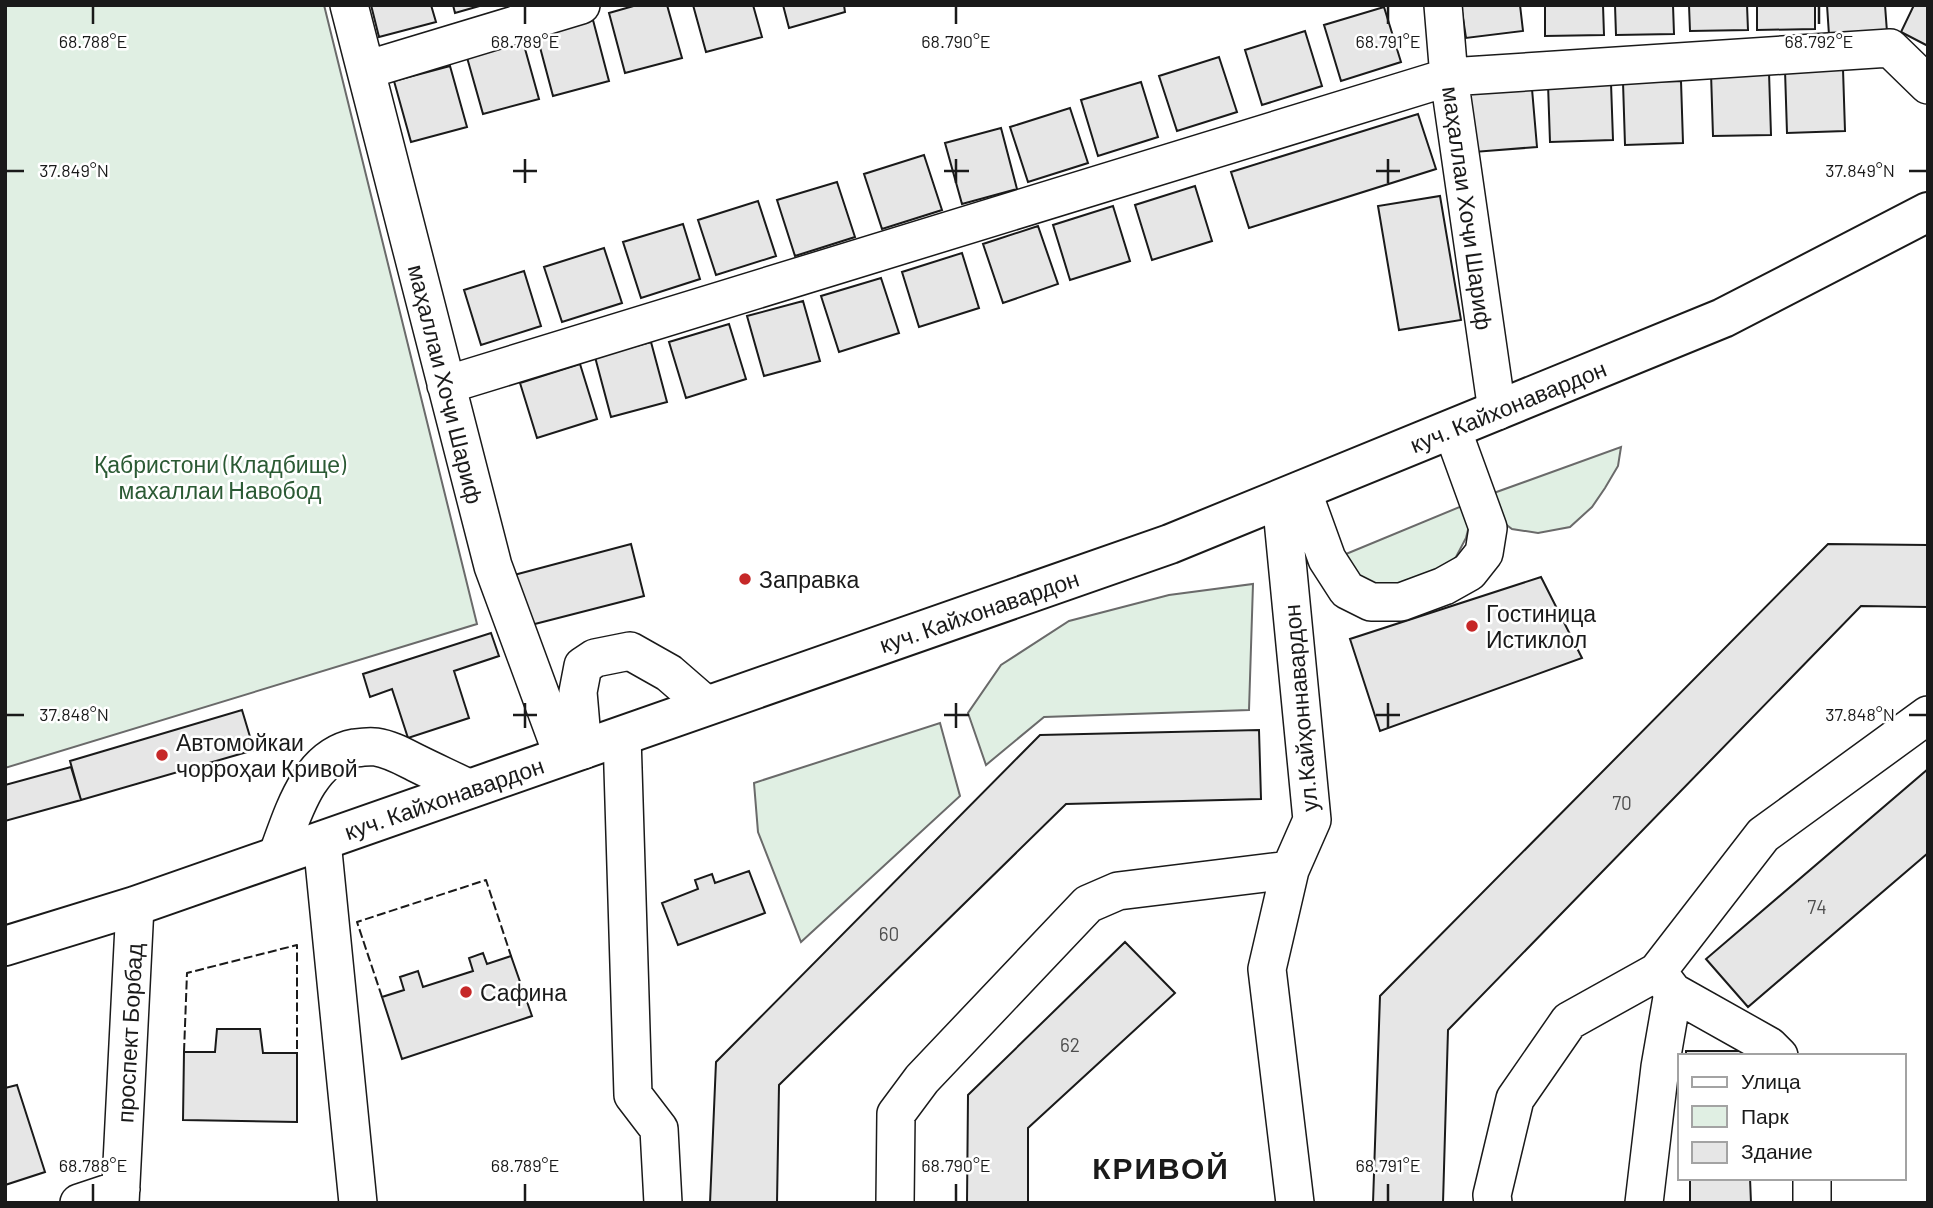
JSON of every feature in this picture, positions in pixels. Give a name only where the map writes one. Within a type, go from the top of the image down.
[{"type":"main road","name":"куч. Кайхонавардон","points":[[5,946],[135,906],[1170,544],[1723,318],[1928,212]]},
{"type":"street","name":"маҳаллаи Хоҷи Шариф","points":[[349,5],[493,566],[573,753]]},
{"type":"street","points":[[366,70],[581,5]]},
{"type":"street","name":"маҳаллаи Хоҷи Шариф","points":[[1443,5],[1449,76],[1497,411]]},
{"type":"street","points":[[446,384],[1449,76],[1890,48],[1928,85]]},
{"type":"street","points":[[1292,494],[1347,590],[1371,602],[1401,602],[1444,586],[1469,572],[1484,553],[1488,528],[1452,429]]},
{"type":"street","name":"ул.Кайҳоннавардон","points":[[1292,494],[1312,820],[1290,870],[1267,969],[1294,1203]]},
{"type":"street","points":[[573,753],[583,666],[595,658],[630,651],[668,673],[707,706]]},
{"type":"street","points":[[1644,1203],[1660,1067],[1665,982],[1763,835],[1928,715]]},
{"type":"street","points":[[622,736],[633,1095],[660,1129],[663,1203]]},
{"type":"street","points":[[277,856],[302,793],[320,769],[345,750],[377,747],[470,789]]},
{"type":"street","points":[[322,841],[358,1203]]},
{"type":"street","points":[[895,1203],[896,1114],[922,1079],[1087,904],[1118,891],[1290,870]]},
{"type":"street","name":"проспект Борбад","points":[[121,1196],[135,906]]},
{"type":"street","points":[[1665,982],[1769,1046],[1777,1054]]},
{"type":"street","points":[[1493,1203],[1492,1195],[1515,1099],[1569,1021],[1665,982]]},
{"type":"street","points":[[1812,1180],[1812,1203]]},
{"type":"street","points":[[79,1203],[121,1196]]},
{"type":"green space","name":"Қабристони (Кладбище) махаллаи Навобод","points":[[5,5],[324,5],[477,624],[5,768]]},
{"type":"green space","points":[[1621,447],[1618,466],[1605,488],[1592,507],[1570,527],[1538,533],[1512,529],[1496,517],[1491,494]]},
{"type":"green space","points":[[1462,506],[1470,522],[1466,538],[1456,557],[1442,573],[1422,585],[1364,585],[1345,570],[1346,554]]},
{"type":"green space","points":[[1253,584],[1249,710],[1044,717],[986,765],[968,713],[1001,665],[1069,621],[1169,595]]},
{"type":"green space","points":[[940,723],[960,796],[801,942],[758,832],[754,783]]},
{"type":"building","points":[[371,5],[431,5],[436,22],[379,37]]},
{"type":"building","points":[[453,5],[483,5],[455,13]]},
{"type":"building","points":[[637,5],[667,5],[682,58],[625,73],[609,13]]},
{"type":"building","points":[[693,5],[753,5],[762,37],[706,52]]},
{"type":"building","points":[[783,5],[844,5],[845,12],[789,28]]},
{"type":"building","points":[[1461,5],[1520,5],[1523,31],[1466,38]]},
{"type":"building","points":[[1545,5],[1603,5],[1604,35],[1545,36]]},
{"type":"building","points":[[1615,5],[1673,5],[1674,34],[1616,35]]},
{"type":"building","points":[[1689,5],[1747,5],[1748,30],[1690,31]]},
{"type":"building","points":[[1757,5],[1815,5],[1815,29],[1757,30]]},
{"type":"building","points":[[1827,5],[1885,5],[1887,32],[1829,35]]},
{"type":"building","points":[[1914,5],[1928,5],[1928,46],[1901,32]]},
{"type":"building","points":[[1384,7],[1401,62],[1341,81],[1324,25]]},
{"type":"building","points":[[593,20],[609,81],[553,96],[537,36]]},
{"type":"building","points":[[1305,31],[1322,86],[1262,105],[1245,50]]},
{"type":"building","points":[[522,38],[539,99],[483,114],[466,54]]},
{"type":"building","points":[[1219,57],[1237,112],[1177,131],[1159,76]]},
{"type":"building","points":[[450,66],[467,127],[411,142],[394,81]]},
{"type":"building","points":[[1843,69],[1845,131],[1787,133],[1785,70]]},
{"type":"building","points":[[1769,72],[1771,135],[1713,136],[1711,73]]},
{"type":"building","points":[[1681,81],[1683,143],[1625,145],[1623,82]]},
{"type":"building","points":[[1141,82],[1158,137],[1098,156],[1081,100]]},
{"type":"building","points":[[1611,83],[1613,140],[1550,142],[1548,84]]},
{"type":"building","points":[[1532,89],[1537,147],[1474,152],[1469,94]]},
{"type":"building","points":[[1070,108],[1088,163],[1028,182],[1010,127]]},
{"type":"building","points":[[1418,114],[1436,169],[1249,228],[1231,172]]},
{"type":"building","points":[[1001,128],[1017,189],[962,204],[945,143]]},
{"type":"building","points":[[924,155],[942,210],[882,229],[864,174]]},
{"type":"building","points":[[837,182],[855,237],[795,256],[777,200]]},
{"type":"building","points":[[1195,186],[1212,241],[1152,260],[1135,205]]},
{"type":"building","points":[[1440,196],[1461,320],[1399,330],[1378,206]]},
{"type":"building","points":[[758,201],[776,256],[716,275],[698,220]]},
{"type":"building","points":[[1113,206],[1130,261],[1070,280],[1053,225]]},
{"type":"building","points":[[683,224],[700,279],[641,298],[623,242]]},
{"type":"building","points":[[1038,226],[1058,284],[1003,303],[983,244]]},
{"type":"building","points":[[604,248],[622,303],[562,322],[544,267]]},
{"type":"building","points":[[962,253],[979,308],[919,327],[902,272]]},
{"type":"building","points":[[524,271],[541,326],[481,345],[464,290]]},
{"type":"building","points":[[881,278],[899,333],[839,352],[821,296]]},
{"type":"building","points":[[803,301],[820,361],[764,376],[747,316]]},
{"type":"building","points":[[729,324],[746,379],[686,398],[669,342]]},
{"type":"building","points":[[651,342],[667,402],[611,417],[595,357]]},
{"type":"building","points":[[580,364],[597,419],[537,438],[520,383]]},
{"type":"building","points":[[631,544],[644,596],[527,626],[514,575]]},
{"type":"building","points":[[1828,544],[1928,545],[1928,607],[1861,606],[1448,1030],[1443,1203],[1373,1203],[1380,996]]},
{"type":"building","points":[[1541,577],[1582,658],[1380,731],[1350,639]]},
{"type":"building","points":[[491,633],[499,656],[454,671],[469,718],[408,738],[392,689],[370,697],[363,674]]},
{"type":"building","name":"Автомойкаи чорроҳаи Кривой","points":[[242,710],[254,750],[81,800],[70,761]]},
{"type":"building","points":[[1259,730],[1261,799],[1066,804],[779,1085],[777,1203],[710,1203],[716,1062],[1040,735]]},
{"type":"building","points":[[71,767],[81,800],[5,821],[5,785]]},
{"type":"building","points":[[1928,769],[1928,853],[1748,1007],[1706,959]]},
{"type":"building","points":[[749,871],[765,913],[678,945],[662,903],[698,889],[695,880],[712,874],[715,883]]},
{"type":"building","points":[[1125,942],[1175,993],[1028,1128],[1028,1203],[967,1203],[968,1095]]},
{"type":"building","points":[[483,953],[487,964],[511,956],[532,1016],[402,1059],[382,997],[404,990],[400,977],[418,971],[423,987],[473,971],[469,958]]},
{"type":"building","points":[[217,1029],[260,1029],[263,1053],[297,1053],[297,1122],[183,1120],[184,1052],[215,1052]]},
{"type":"building","points":[[1686,1051],[1746,1051],[1746,1054],[1686,1054]]},
{"type":"building","points":[[17,1085],[45,1172],[5,1185],[5,1088]]},
{"type":"building","points":[[1690,1180],[1750,1180],[1751,1203],[1690,1203]]},
{"type":"fence","points":[[382,997],[357,922],[486,880],[511,956]]},
{"type":"fence","points":[[184,1052],[187,973],[297,945],[297,1053]]},
{"type":"place","name":"Заправка","points":[[745,579]]},
{"type":"place","name":"Гостиница Истиклол","points":[[1472,626]]},
{"type":"place","name":"Автомойкаи чорроҳаи Кривой","points":[[162,755]]},
{"type":"place","name":"Сафина","points":[[466,992]]},
{"type":"district","name":"КРИВОЙ","points":[[1161,1167]]}]
